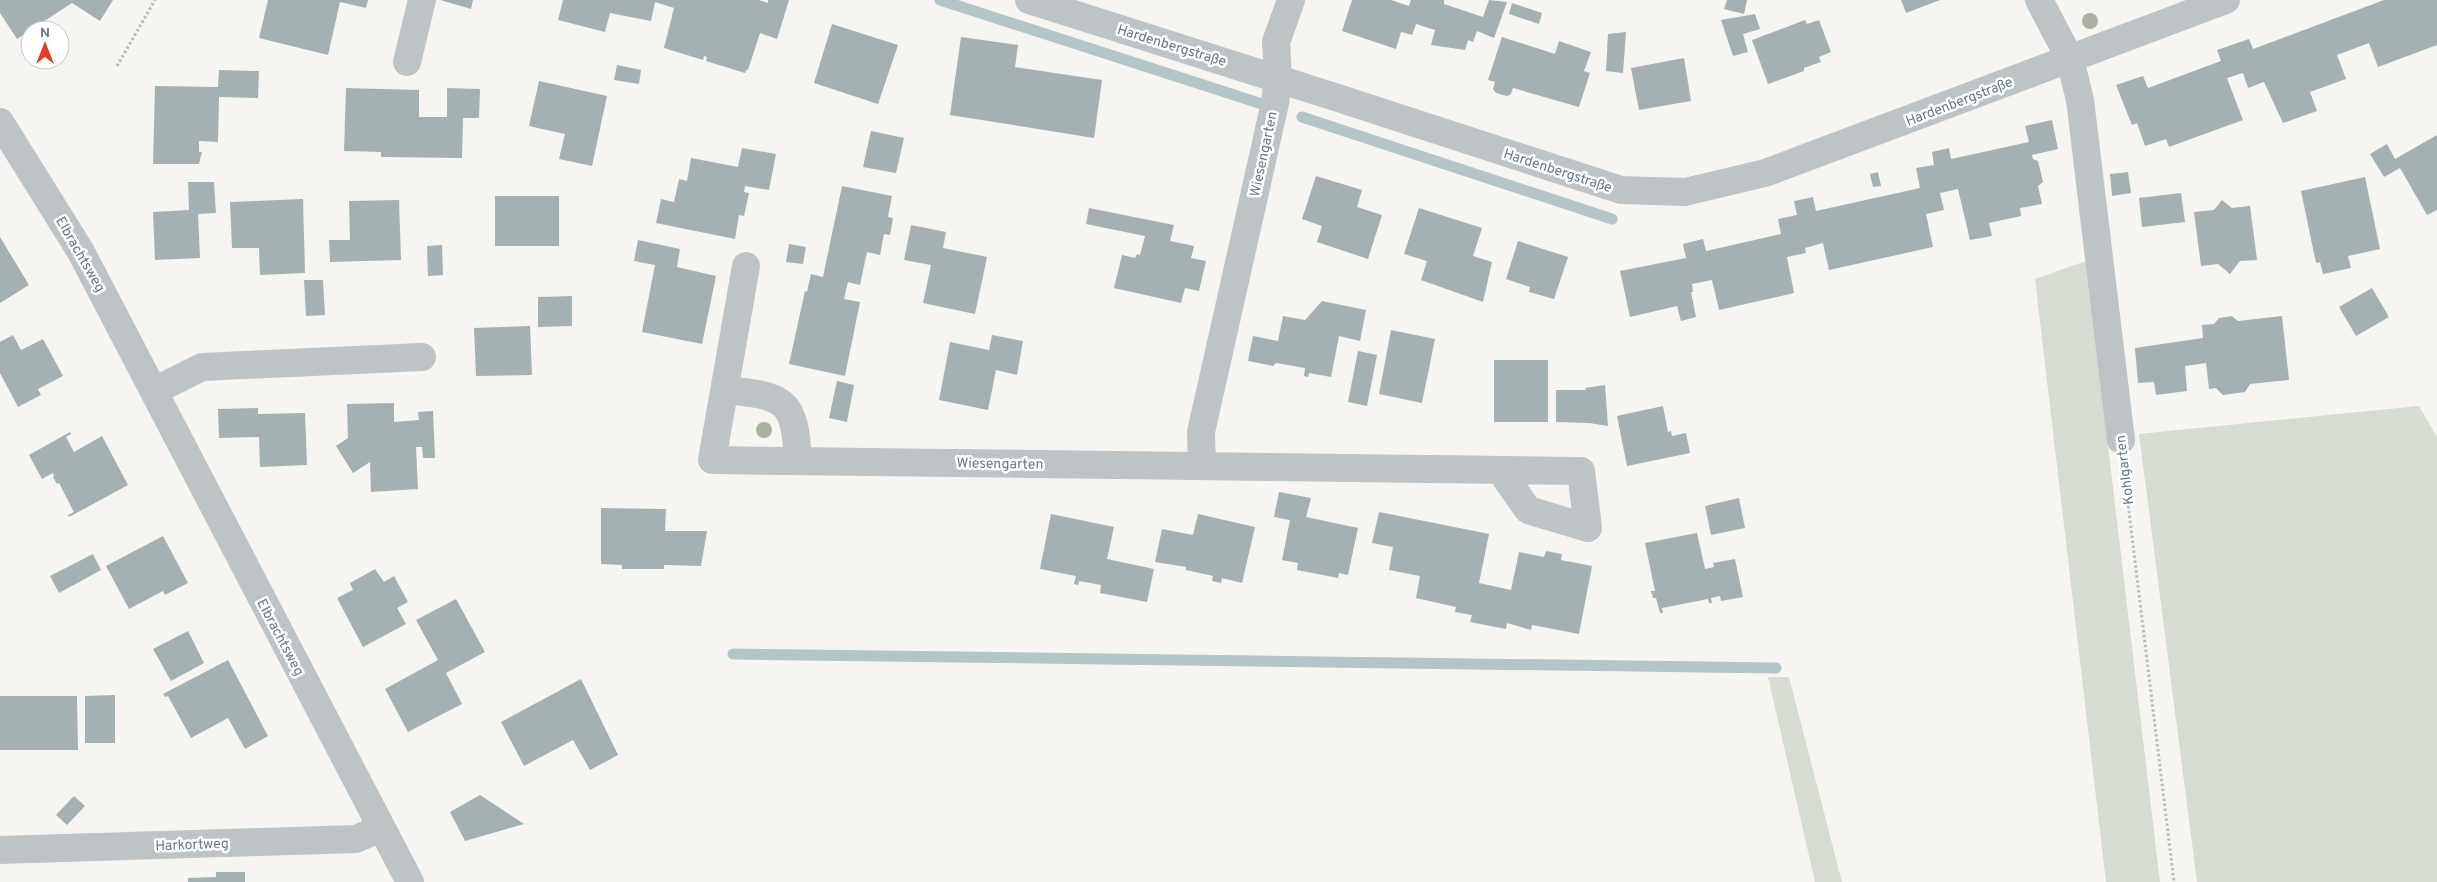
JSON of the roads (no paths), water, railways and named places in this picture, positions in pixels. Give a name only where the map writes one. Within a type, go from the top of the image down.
[{"type":"street","points":[[407,62],[422,0]]},
{"type":"street","name":"Hardenbergstraße","points":[[1029,0],[1278,78],[1621,190],[1685,192],[1765,173],[2226,0]]},
{"type":"street","name":"Wiesengarten","points":[[1202,465],[1201,432],[1278,78],[1276,42],[1291,0]]},
{"type":"street","name":"Kohlgarten","points":[[2039,0],[2070,59],[2080,100],[2121,440]]},
{"type":"street","name":"Elbrachtsweg","points":[[0,122],[81,252],[410,882]]},
{"type":"street","name":"Wiesengarten","points":[[746,266],[712,460],[1500,470]]},
{"type":"street","points":[[154,391],[202,367],[422,357]]},
{"type":"street","points":[[724,390],[765,394],[784,405],[792,418],[796,433],[798,462]]},
{"type":"street","name":"Harkortweg","points":[[0,850],[356,838],[381,828]]},
{"type":"waterway","points":[[940,0],[1262,104]]},
{"type":"waterway","points":[[1302,117],[1612,219]]},
{"type":"waterway","points":[[733,654],[1776,668]]}]
